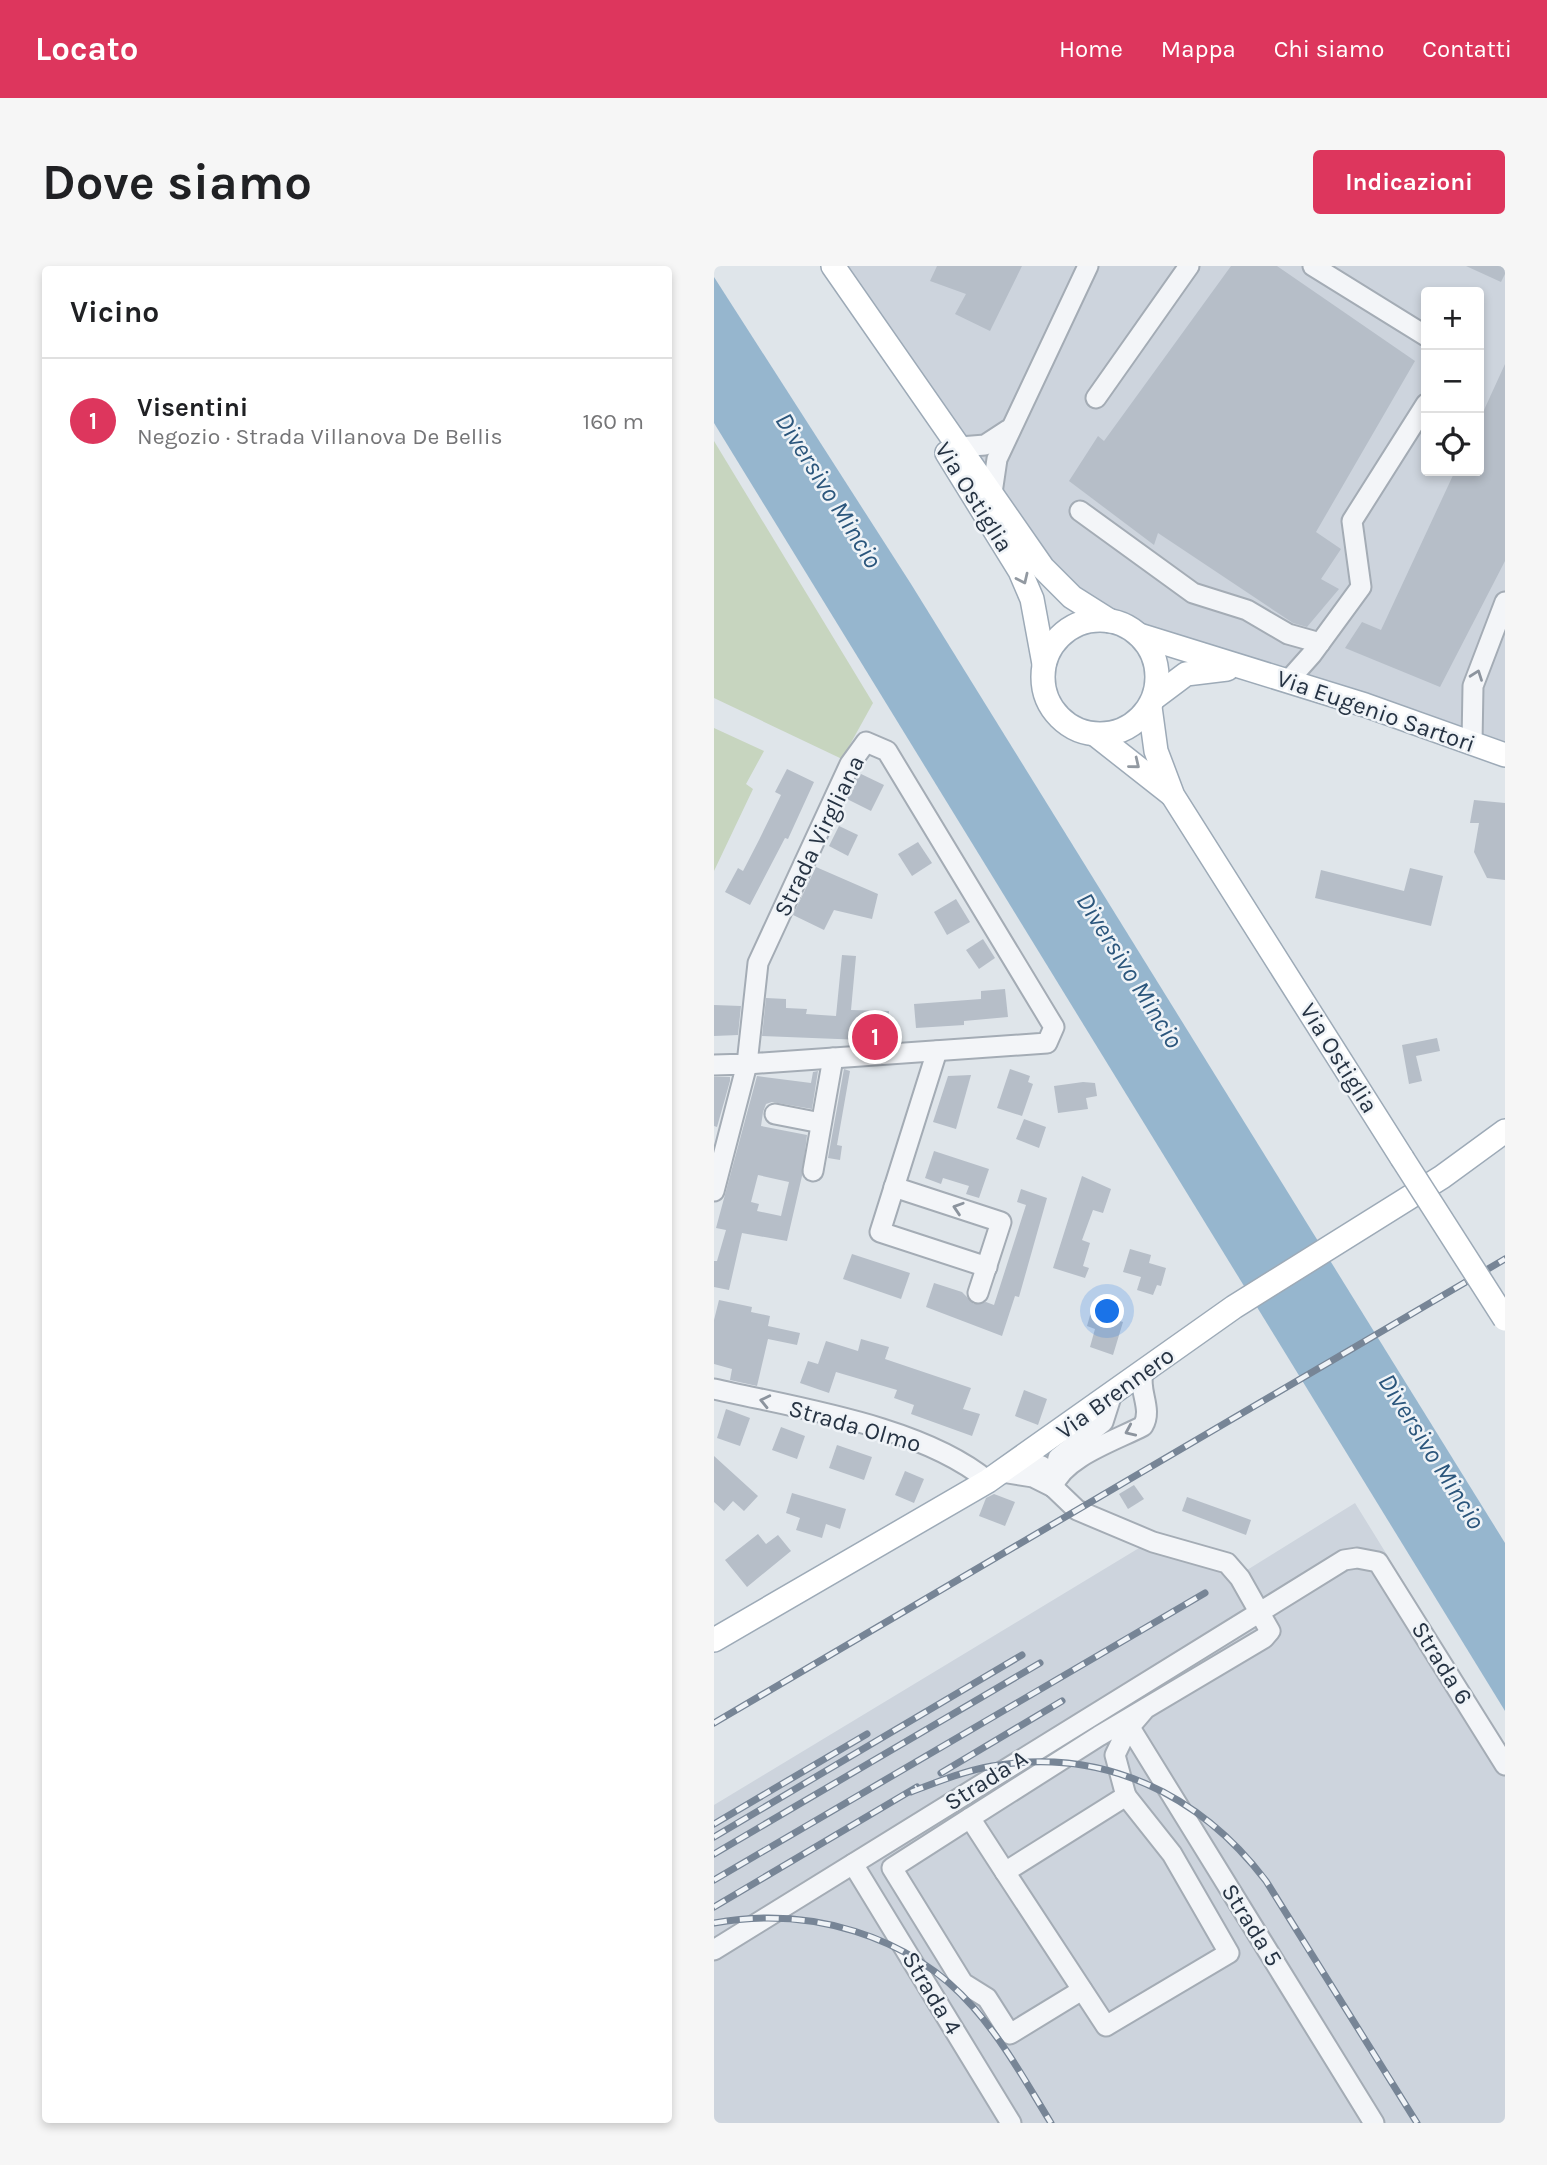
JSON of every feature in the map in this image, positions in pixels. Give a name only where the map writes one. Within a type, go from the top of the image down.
[{"type":"main road","name":"Via Ostiglia","points":[[834,266],[881,338],[1054,580],[1072,597],[1110,621]]},
{"type":"main road","name":"Via Ostiglia","points":[[881,338],[911,396],[1020,571],[1031,599],[1044,664]]},
{"type":"main road","points":[[911,396],[927,411],[967,473],[986,484]]},
{"type":"main road","points":[[1091,621],[1110,621],[1139,635],[1156,662],[1158,675],[1152,702],[1127,728],[1096,735],[1071,727],[1055,713],[1043,686],[1044,664],[1055,642],[1070,628],[1091,621]]},
{"type":"main road","name":"Via Eugenio Sartori","points":[[1139,635],[1288,681],[1505,755]]},
{"type":"main road","name":"Via Eugenio Sartori","points":[[1152,702],[1186,674],[1247,668]]},
{"type":"main road","name":"Via Ostiglia","points":[[1152,702],[1154,741],[1173,796],[1505,1319]]},
{"type":"main road","name":"Via Ostiglia","points":[[1096,735],[1173,796]]},
{"type":"main road","name":"Via Brennero","points":[[714,1640],[995,1477],[1234,1307],[1442,1177],[1505,1131]]},
{"type":"street","points":[[986,484],[1088,266]]},
{"type":"street","points":[[1096,398],[1189,266]]},
{"type":"street","points":[[1312,266],[1421,333]]},
{"type":"street","points":[[1288,681],[1361,587],[1352,521],[1421,412]]},
{"type":"street","points":[[960,447],[985,445],[995,441],[1011,426]]},
{"type":"street","points":[[1080,511],[1193,593],[1247,610],[1288,634],[1320,643]]},
{"type":"street","points":[[1472,743],[1473,686],[1505,602]]},
{"type":"street","name":"Strada Virgliana","points":[[747,1064],[758,963],[850,764],[866,742],[887,751],[1054,1027],[1047,1043],[937,1051]]},
{"type":"street","points":[[714,1065],[937,1051],[880,1232],[987,1267]]},
{"type":"street","points":[[813,1171],[833,1058]]},
{"type":"street","points":[[714,1191],[747,1064]]},
{"type":"street","points":[[775,1114],[821,1123]]},
{"type":"street","points":[[894,1187],[1004,1213],[978,1293]]},
{"type":"street","points":[[1053,1487],[1063,1472],[1098,1447],[1143,1426],[1147,1410],[1141,1381],[1143,1373]]},
{"type":"street","name":"Strada Olmo","points":[[714,1389],[856,1422],[949,1455],[995,1477]]},
{"type":"street","points":[[1053,1487],[1052,1476],[1058,1458],[1103,1422],[1111,1396]]},
{"type":"street","points":[[1022,1458],[1042,1466],[1053,1487],[1066,1502],[1101,1522],[1153,1542],[1227,1563],[1240,1578],[1268,1623],[1269,1634],[892,1868],[963,1983],[987,1998],[1010,2034],[1082,1990]]},
{"type":"street","points":[[995,1477],[1033,1477],[1053,1487]]},
{"type":"street","name":"Strada A","points":[[714,1950],[1344,1560],[1357,1558],[1378,1562]]},
{"type":"street","name":"Strada 6","points":[[1378,1562],[1505,1765]]},
{"type":"street","points":[[970,1818],[1106,2026],[1229,1953],[1172,1854],[1126,1796],[1115,1755],[1129,1726],[1145,1709]]},
{"type":"street","name":"Strada 5","points":[[1129,1726],[1374,2123]]},
{"type":"street","points":[[1004,1872],[1126,1796]]},
{"type":"street","name":"Strada 4","points":[[853,1864],[1012,2123]]},
{"type":"shaded area","points":[[845,266],[1505,266],[1505,747],[1140,624],[1110,612],[1088,597],[1056,568]]},
{"type":"shaded area","points":[[1355,1503],[1505,1746],[1505,2123],[714,2123],[714,1805],[1144,1545],[1239,1575]]},
{"type":"green space","points":[[714,441],[873,703],[842,759],[714,698]]},
{"type":"green space","points":[[714,728],[764,751],[746,784],[753,789],[714,871]]},
{"type":"water","name":"Diversivo Mincio","points":[[714,277],[911,584],[1505,1543],[1505,1711],[714,423]]},
{"type":"building","points":[[937,266],[1022,266],[990,331],[955,314],[966,294],[930,281]]},
{"type":"building","points":[[1231,266],[1277,266],[1415,361],[1316,532],[1341,549],[1321,579],[1339,589],[1307,627],[1293,623],[1158,533],[1154,545],[1069,481],[1098,436],[1104,441]]},
{"type":"building","points":[[1466,266],[1505,266],[1505,274],[1501,282]]},
{"type":"building","points":[[1505,364],[1505,561],[1440,687],[1345,648],[1362,622],[1381,630],[1453,476],[1484,476],[1484,410]]},
{"type":"building","points":[[787,769],[814,782],[788,839],[785,838],[750,905],[725,892],[738,868],[743,871],[759,840],[781,795],[775,792]]},
{"type":"building","points":[[859,773],[884,785],[871,811],[847,799]]},
{"type":"building","points":[[1474,800],[1505,803],[1505,880],[1487,878],[1474,852],[1479,823],[1470,823]]},
{"type":"building","points":[[839,826],[858,835],[848,856],[829,846]]},
{"type":"building","points":[[918,842],[932,863],[912,876],[898,854]]},
{"type":"building","points":[[816,867],[878,894],[872,919],[834,910],[824,930],[793,915]]},
{"type":"building","points":[[1410,868],[1443,876],[1431,926],[1315,898],[1321,870],[1404,891]]},
{"type":"building","points":[[956,899],[970,922],[947,935],[934,912]]},
{"type":"building","points":[[983,939],[995,958],[979,969],[966,950]]},
{"type":"building","points":[[842,955],[856,956],[851,1010],[889,1011],[888,1041],[762,1036],[766,998],[786,999],[786,1008],[807,1009],[806,1014],[836,1016]]},
{"type":"building","points":[[1005,989],[1008,1017],[964,1021],[964,1025],[916,1028],[914,1004],[981,999],[981,991]]},
{"type":"building","points":[[714,1005],[741,1006],[738,1035],[714,1036]]},
{"type":"building","points":[[1437,1038],[1440,1051],[1416,1056],[1422,1081],[1409,1084],[1402,1045]]},
{"type":"building","points":[[844,1069],[850,1071],[837,1145],[842,1146],[840,1160],[828,1158]]},
{"type":"building","points":[[1010,1069],[1030,1076],[1028,1082],[1033,1084],[1022,1116],[997,1108]]},
{"type":"building","points":[[818,1071],[812,1109],[772,1102],[766,1104],[763,1112],[761,1126],[807,1135],[802,1176],[787,1241],[742,1233],[729,1290],[714,1287],[714,1261],[717,1261],[726,1230],[716,1228],[757,1076],[811,1083],[813,1072]],"holes":[[[758,1175],[789,1182],[781,1216],[757,1211],[759,1204],[751,1202]]]},
{"type":"building","points":[[971,1075],[956,1129],[933,1122],[948,1076]]},
{"type":"building","points":[[714,1077],[730,1077],[717,1127],[714,1126]]},
{"type":"building","points":[[1095,1083],[1097,1096],[1086,1098],[1088,1109],[1058,1113],[1054,1086]]},
{"type":"building","points":[[1024,1119],[1046,1127],[1039,1148],[1016,1139]]},
{"type":"building","points":[[934,1151],[989,1169],[979,1198],[966,1194],[969,1186],[943,1178],[941,1184],[925,1178]]},
{"type":"building","points":[[1082,1176],[1111,1189],[1103,1213],[1093,1210],[1082,1240],[1090,1243],[1083,1266],[1089,1268],[1085,1278],[1053,1268]]},
{"type":"building","points":[[1021,1189],[1047,1198],[1019,1297],[1015,1296],[1002,1336],[926,1307],[934,1283],[962,1292],[974,1304],[986,1302],[994,1305],[1026,1205],[1017,1202]]},
{"type":"building","points":[[1130,1249],[1151,1255],[1149,1263],[1166,1268],[1161,1286],[1157,1285],[1153,1295],[1137,1290],[1141,1277],[1123,1272]]},
{"type":"building","points":[[852,1254],[910,1273],[901,1299],[843,1279]]},
{"type":"building","points":[[719,1300],[752,1307],[751,1312],[770,1316],[768,1326],[800,1333],[797,1345],[768,1339],[757,1386],[730,1380],[732,1369],[714,1364],[714,1320]]},
{"type":"building","points":[[1091,1312],[1123,1322],[1113,1355],[1090,1347],[1095,1329],[1087,1326]]},
{"type":"building","points":[[861,1339],[889,1347],[885,1359],[971,1388],[963,1409],[980,1414],[972,1436],[911,1414],[914,1405],[894,1398],[897,1390],[836,1372],[829,1393],[800,1383],[808,1361],[818,1364],[826,1341],[858,1351]]},
{"type":"building","points":[[1024,1390],[1047,1399],[1038,1425],[1015,1416]]},
{"type":"building","points":[[726,1409],[750,1418],[740,1446],[717,1438]]},
{"type":"building","points":[[781,1427],[805,1436],[797,1459],[772,1450]]},
{"type":"building","points":[[837,1445],[872,1457],[864,1480],[829,1468]]},
{"type":"building","points":[[714,1456],[758,1496],[744,1511],[733,1501],[724,1511],[714,1502]]},
{"type":"building","points":[[905,1471],[924,1479],[914,1503],[895,1495]]},
{"type":"building","points":[[1134,1485],[1144,1499],[1128,1509],[1119,1494]]},
{"type":"building","points":[[792,1493],[846,1509],[840,1529],[826,1524],[822,1538],[796,1530],[800,1518],[786,1513]]},
{"type":"building","points":[[994,1494],[1015,1502],[1005,1526],[979,1516],[986,1498]]},
{"type":"building","points":[[1187,1497],[1251,1520],[1246,1535],[1182,1511]]},
{"type":"building","points":[[758,1534],[766,1544],[778,1535],[791,1551],[747,1587],[725,1560]]},
{"type":"railway","points":[[714,1723],[1505,1259]]},
{"type":"railway","points":[[714,1880],[1205,1593]]},
{"type":"railway","points":[[714,1837],[1022,1655]]},
{"type":"railway","points":[[714,1854],[1040,1663]]},
{"type":"railway","points":[[941,1773],[1062,1701]]},
{"type":"railway","points":[[714,1824],[867,1734]]},
{"type":"railway","points":[[911,1792],[982,1768],[1033,1762],[1072,1764],[1110,1771],[1146,1784],[1180,1801],[1240,1850],[1266,1881],[1417,2123]]},
{"type":"railway","points":[[714,1907],[917,1787]]},
{"type":"railway","points":[[714,1923],[749,1919],[820,1923],[855,1931],[888,1944],[919,1961],[947,1982],[984,2020],[1051,2123]]},
{"type":"place","name":"Visentini","points":[[875,1037]]}]
